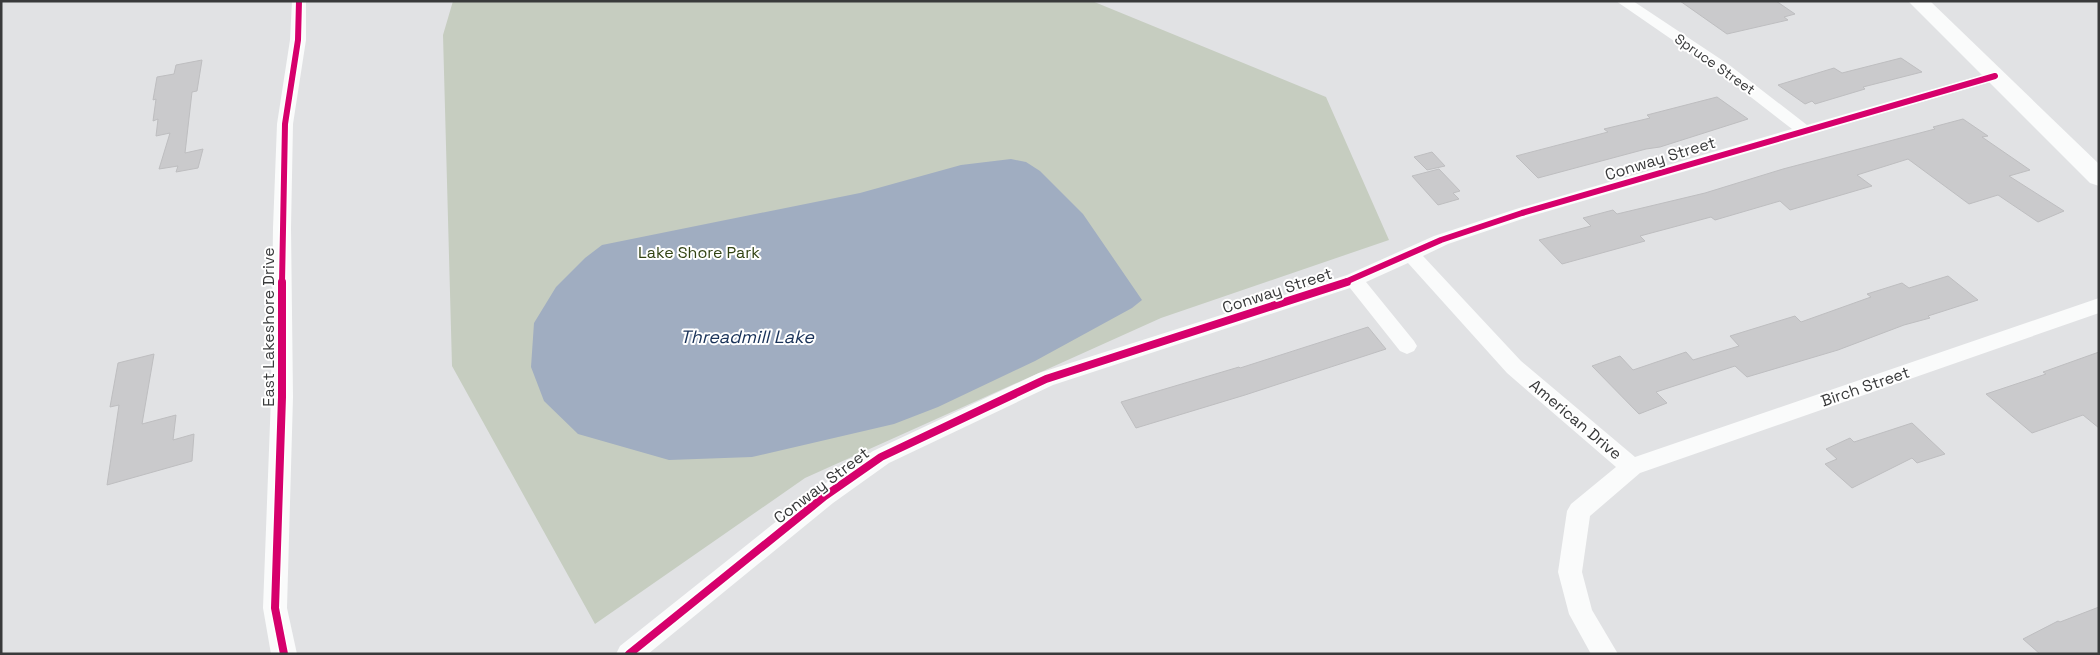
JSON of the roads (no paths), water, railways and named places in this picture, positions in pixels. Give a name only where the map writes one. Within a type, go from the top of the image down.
[{"type":"main road","points":[[1918,1],[2099,178]]},
{"type":"street","name":"East Lakeshore Drive","points":[[284,654],[275,608],[282,396],[282,228],[285,124],[298,40],[298,1]]},
{"type":"street","name":"Spruce Street","points":[[1623,1],[1722,67],[1804,131]]},
{"type":"street","name":"Conway Street","points":[[629,654],[825,496],[881,457],[1046,379],[1354,280],[1441,240],[1513,215],[1995,76]]},
{"type":"street","name":"American Drive","points":[[1411,254],[1514,367],[1632,467],[1579,511],[1570,572],[1581,614],[1605,654]]},
{"type":"street","points":[[1354,280],[1407,346]]},
{"type":"street","name":"Birch Street","points":[[1632,467],[2099,305]]},
{"type":"water","name":"Threadmill Lake","points":[[1011,159],[1026,162],[1040,171],[1083,214],[1142,300],[1132,308],[1035,361],[938,407],[894,424],[752,457],[669,460],[578,434],[544,401],[531,367],[534,323],[556,287],[585,258],[602,245],[860,193],[961,165]]},
{"type":"park label","name":"Lake Shore Park","points":[[699,252]]}]
